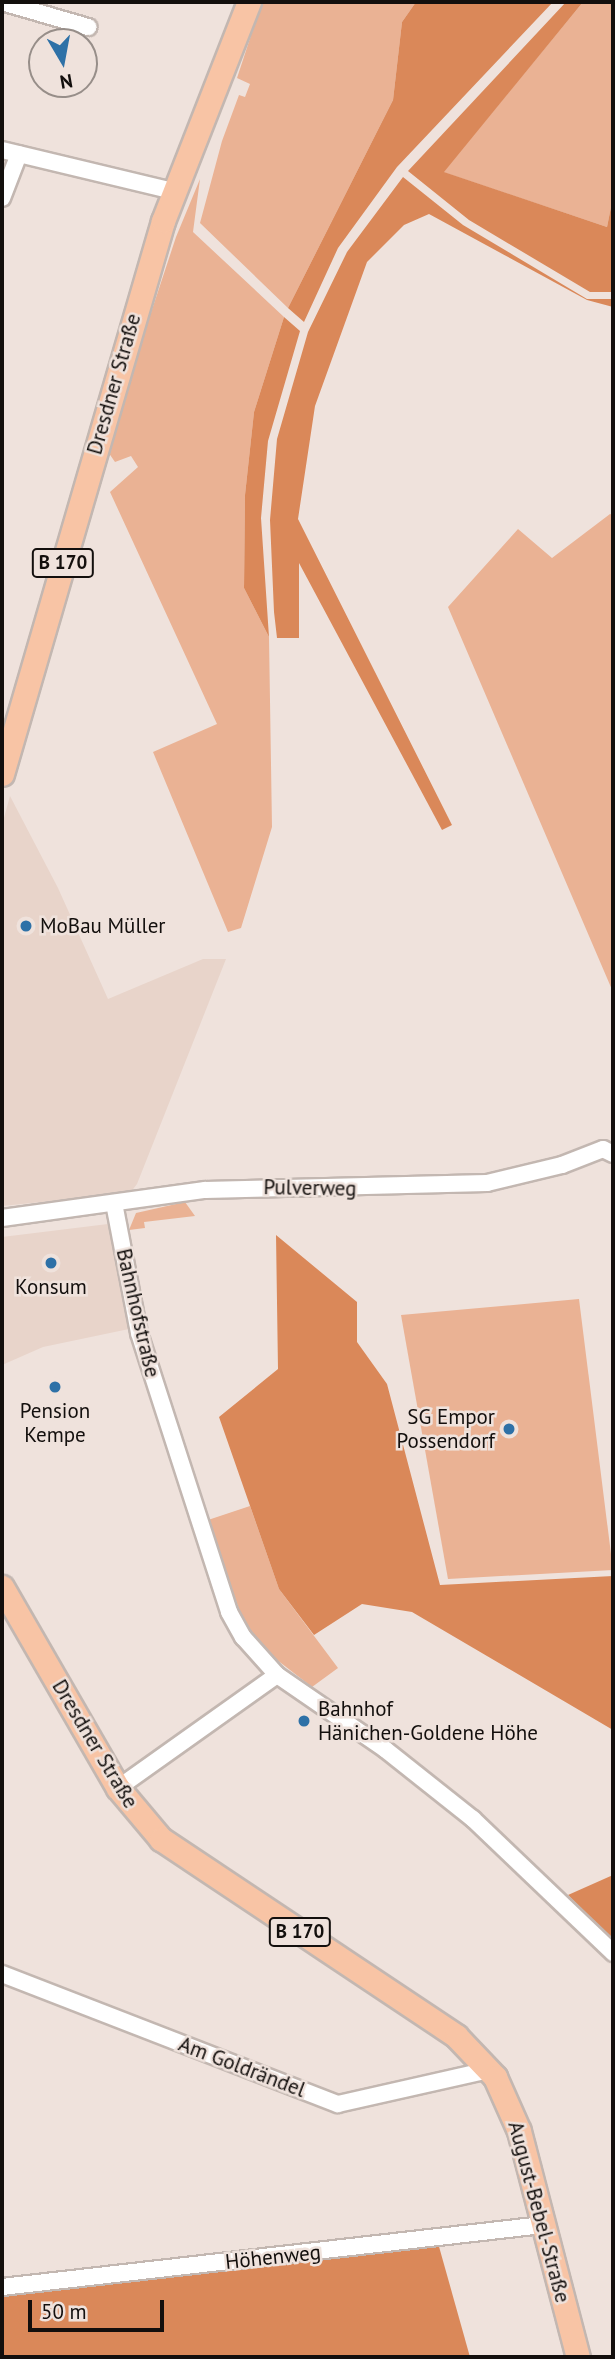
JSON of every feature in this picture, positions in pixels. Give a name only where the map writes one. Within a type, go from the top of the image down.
[{"type":"main road","name":"Dresdner Straße","points":[[2,774],[173,191],[249,2]]},
{"type":"main road","name":"Dresdner Straße","points":[[2,1587],[118,1788],[161,1839],[456,2036],[489,2070]]},
{"type":"main road","name":"August-Bebel-Straße","points":[[489,2070],[503,2091],[519,2131],[578,2357]]},
{"type":"street","points":[[2,2],[88,27]]},
{"type":"street","points":[[2,150],[128,177],[173,191]]},
{"type":"street","points":[[2,198],[19,155]]},
{"type":"street","name":"Pulverweg","points":[[2,1218],[263,1186],[367,1189],[487,1183],[562,1165],[603,1149],[613,1154]]},
{"type":"street","name":"Bahnhofstraße","points":[[114,1203],[134,1315],[165,1422],[229,1612],[243,1637],[277,1675],[386,1749],[473,1819],[613,1953]]},
{"type":"street","points":[[118,1788],[277,1675]]},
{"type":"street","name":"Am Goldrändel","points":[[2,1974],[338,2104],[489,2070]]},
{"type":"street","name":"Höhenweg","points":[[2,2287],[543,2225]]},
{"type":"shaded area","points":[[262,2],[416,2],[402,22],[393,100],[288,308],[200,223],[222,141],[239,95],[245,97],[250,84],[237,78]]},
{"type":"shaded area","points":[[416,2],[553,2],[397,167],[338,248],[304,322],[288,308],[393,100],[402,22]]},
{"type":"shaded area","points":[[566,2],[583,2],[444,172],[607,227],[613,197],[613,292],[590,292],[469,220],[408,171]]},
{"type":"shaded area","points":[[583,2],[613,2],[613,197],[607,227],[443,172]]},
{"type":"shaded area","points":[[403,177],[463,225],[587,299],[613,299],[613,307],[587,300],[429,214],[404,225],[367,262],[315,406],[298,519],[452,825],[442,830],[299,563],[299,638],[277,638],[274,612],[270,520],[277,439],[308,332],[347,252]]},
{"type":"shaded area","points":[[200,179],[193,232],[284,317],[254,412],[245,495],[244,588],[269,637],[272,827],[241,928],[228,932],[153,752],[217,724],[110,492],[138,467],[131,456],[115,462],[106,449],[176,237]]},
{"type":"shaded area","points":[[284,317],[300,331],[268,441],[261,518],[269,637],[244,588],[245,495],[254,412]]},
{"type":"shaded area","points":[[610,514],[613,515],[613,992],[448,607],[518,529],[552,558]]},
{"type":"shaded area","points":[[10,796],[58,888],[108,999],[203,959],[226,959],[137,1184],[130,1193],[2,1206],[2,825]]},
{"type":"shaded area","points":[[185,1202],[195,1216],[144,1222],[145,1228],[129,1230],[136,1213]]},
{"type":"shaded area","points":[[108,1224],[129,1329],[43,1347],[2,1365],[2,1237]]},
{"type":"shaded area","points":[[276,1235],[357,1302],[357,1342],[387,1384],[440,1585],[613,1576],[613,1730],[412,1612],[362,1604],[314,1635],[279,1589],[219,1417],[278,1369]]},
{"type":"shaded area","name":"SG Empor Possendorf","points":[[579,1299],[613,1570],[448,1579],[401,1315]]},
{"type":"shaded area","points":[[250,1506],[279,1589],[338,1668],[312,1687],[259,1646],[240,1612],[208,1520]]},
{"type":"shaded area","points":[[613,1875],[613,1941],[568,1895]]},
{"type":"shaded area","points":[[438,2243],[470,2357],[2,2357],[2,2292]]},
{"type":"place","name":"MoBau Müller","points":[[26,926]]},
{"type":"place","name":"Konsum","points":[[51,1263]]},
{"type":"place","name":"Pension Kempe","points":[[55,1387]]},
{"type":"place","name":"SG Empor Possendorf","points":[[509,1429]]},
{"type":"place","name":"Bahnhof Hänichen-Goldene Höhe","points":[[304,1721]]}]
